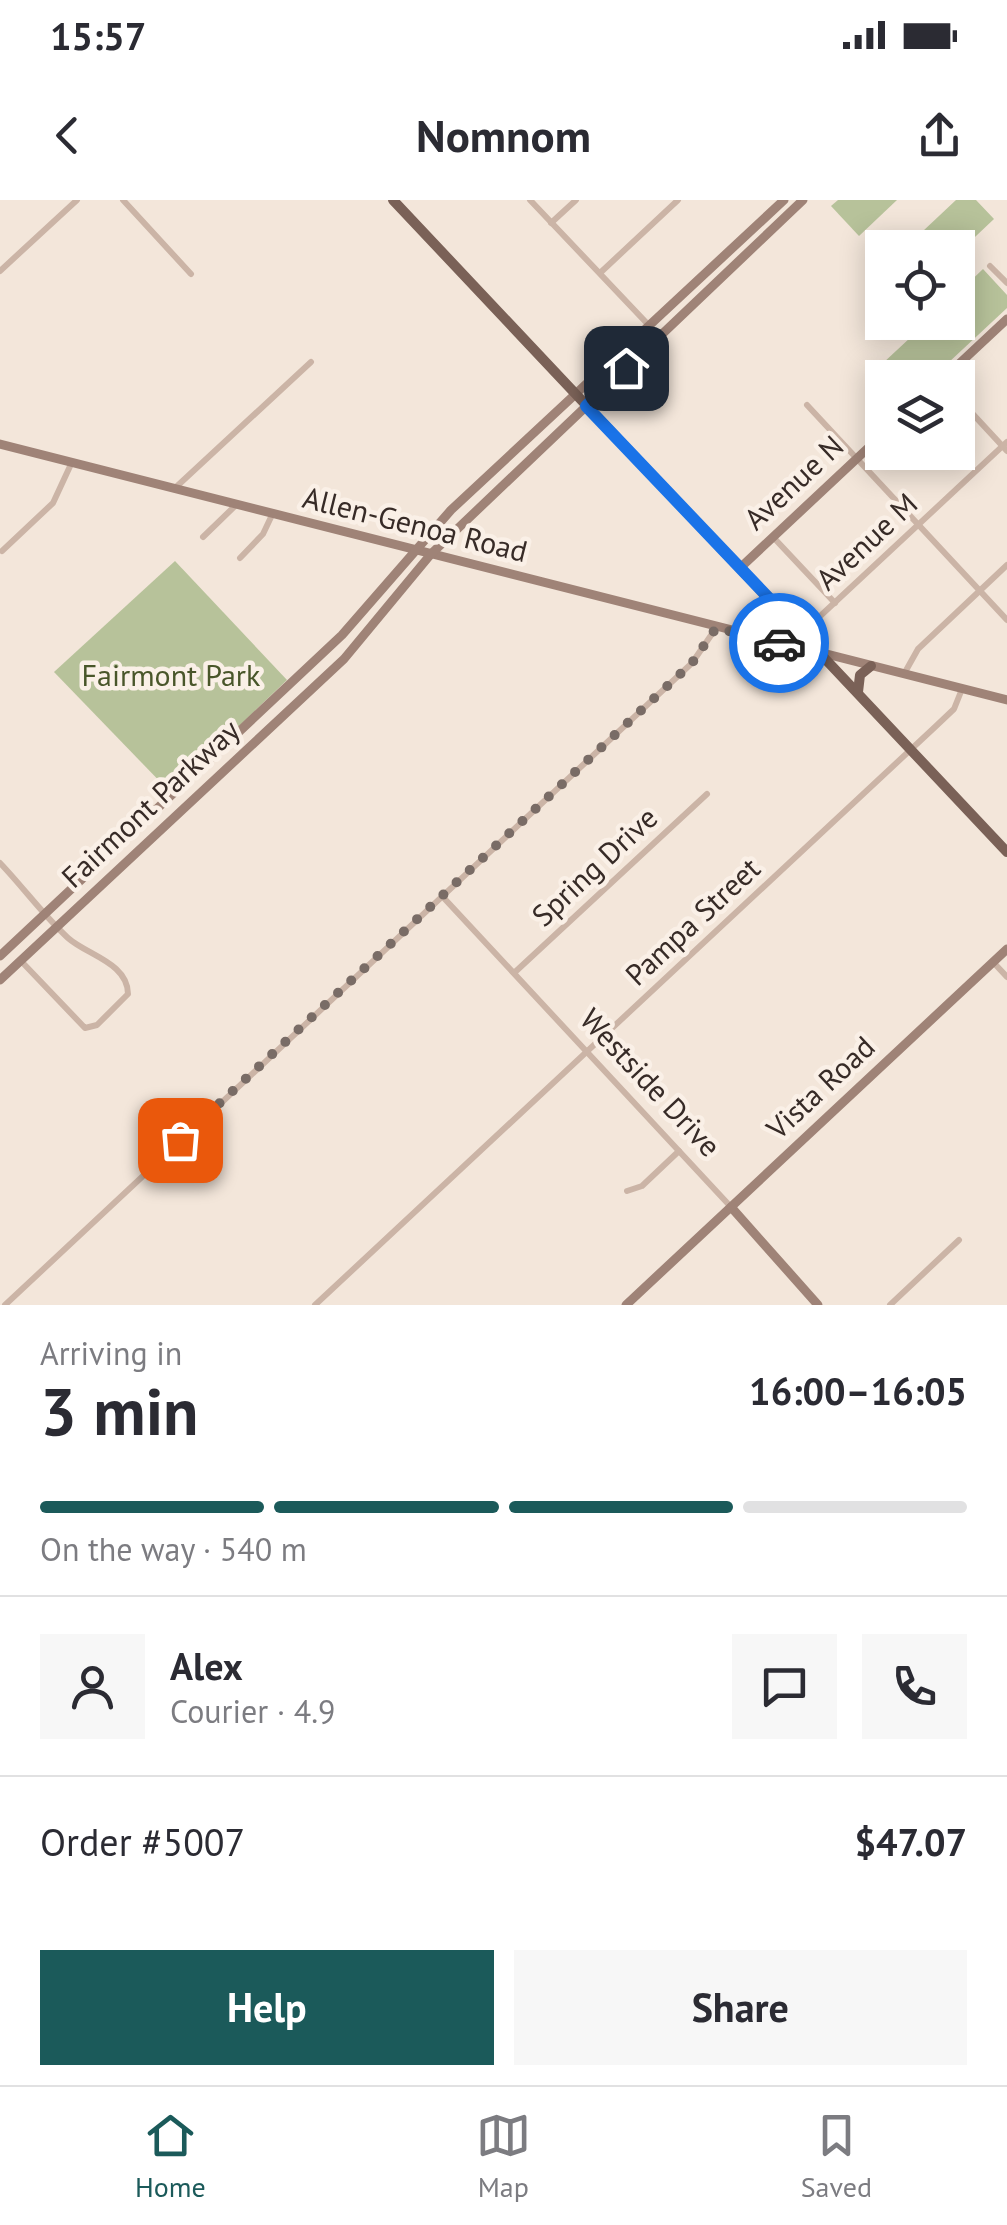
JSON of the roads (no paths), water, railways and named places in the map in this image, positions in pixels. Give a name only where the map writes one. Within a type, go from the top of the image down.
[{"type":"main road","points":[[393,200],[1007,852]]},
{"type":"main road","name":"Fairmont Parkway","points":[[0,956],[363,612],[414,550],[481,483],[784,200]]},
{"type":"main road","name":"Fairmont Parkway","points":[[0,980],[370,631],[431,554],[803,200]]},
{"type":"main road","points":[[773,211],[782,220]]},
{"type":"main road","points":[[712,267],[721,277]]},
{"type":"main road","points":[[963,360],[1007,319]]},
{"type":"main road","points":[[626,347],[626,368]]},
{"type":"main road","name":"Allen-Genoa Road","points":[[0,444],[1007,699]]},
{"type":"main road","name":"Avenue N","points":[[740,568],[865,451]]},
{"type":"main road","points":[[481,483],[493,495]]},
{"type":"main road","points":[[363,612],[370,620],[370,631]]},
{"type":"main road","points":[[766,640],[780,629],[783,613]]},
{"type":"main road","points":[[858,692],[860,675],[871,666]]},
{"type":"main road","points":[[236,736],[248,748]]},
{"type":"main road","points":[[165,802],[177,815]]},
{"type":"main road","name":"Vista Road","points":[[626,1305],[1007,949]]},
{"type":"main road","name":"Westside Drive","points":[[731,1207],[818,1305]]},
{"type":"street","points":[[0,271],[77,200]]},
{"type":"street","points":[[123,200],[191,274]]},
{"type":"street","points":[[530,200],[659,336]]},
{"type":"street","points":[[551,223],[576,200]]},
{"type":"street","points":[[600,273],[678,200]]},
{"type":"street","points":[[990,266],[1007,283]]},
{"type":"street","points":[[175,488],[310,362]]},
{"type":"street","points":[[808,405],[1007,620]]},
{"type":"street","points":[[975,415],[1006,446]]},
{"type":"street","name":"Avenue M","points":[[802,633],[1006,446]]},
{"type":"street","points":[[2,551],[53,503],[72,462]]},
{"type":"street","points":[[203,537],[236,506]]},
{"type":"street","points":[[240,558],[263,534],[272,515]]},
{"type":"street","points":[[774,537],[834,603]]},
{"type":"street","points":[[904,674],[918,648],[1007,565]]},
{"type":"street","points":[[4,1305],[692,663],[716,628]]},
{"type":"street","name":"Pampa Street","points":[[315,1305],[912,750],[954,709],[962,688]]},
{"type":"street","name":"Spring Drive","points":[[514,973],[707,794]]},
{"type":"street","points":[[0,863],[74,943],[104,958],[126,982],[128,994],[93,1027],[82,1026],[21,961]]},
{"type":"street","name":"Westside Drive","points":[[442,896],[731,1207]]},
{"type":"street","points":[[993,962],[1007,977]]},
{"type":"street","points":[[628,1191],[642,1186],[679,1151]]},
{"type":"street","points":[[890,1305],[959,1240]]},
{"type":"park label","name":"Fairmont Park","points":[[171,676]]}]
